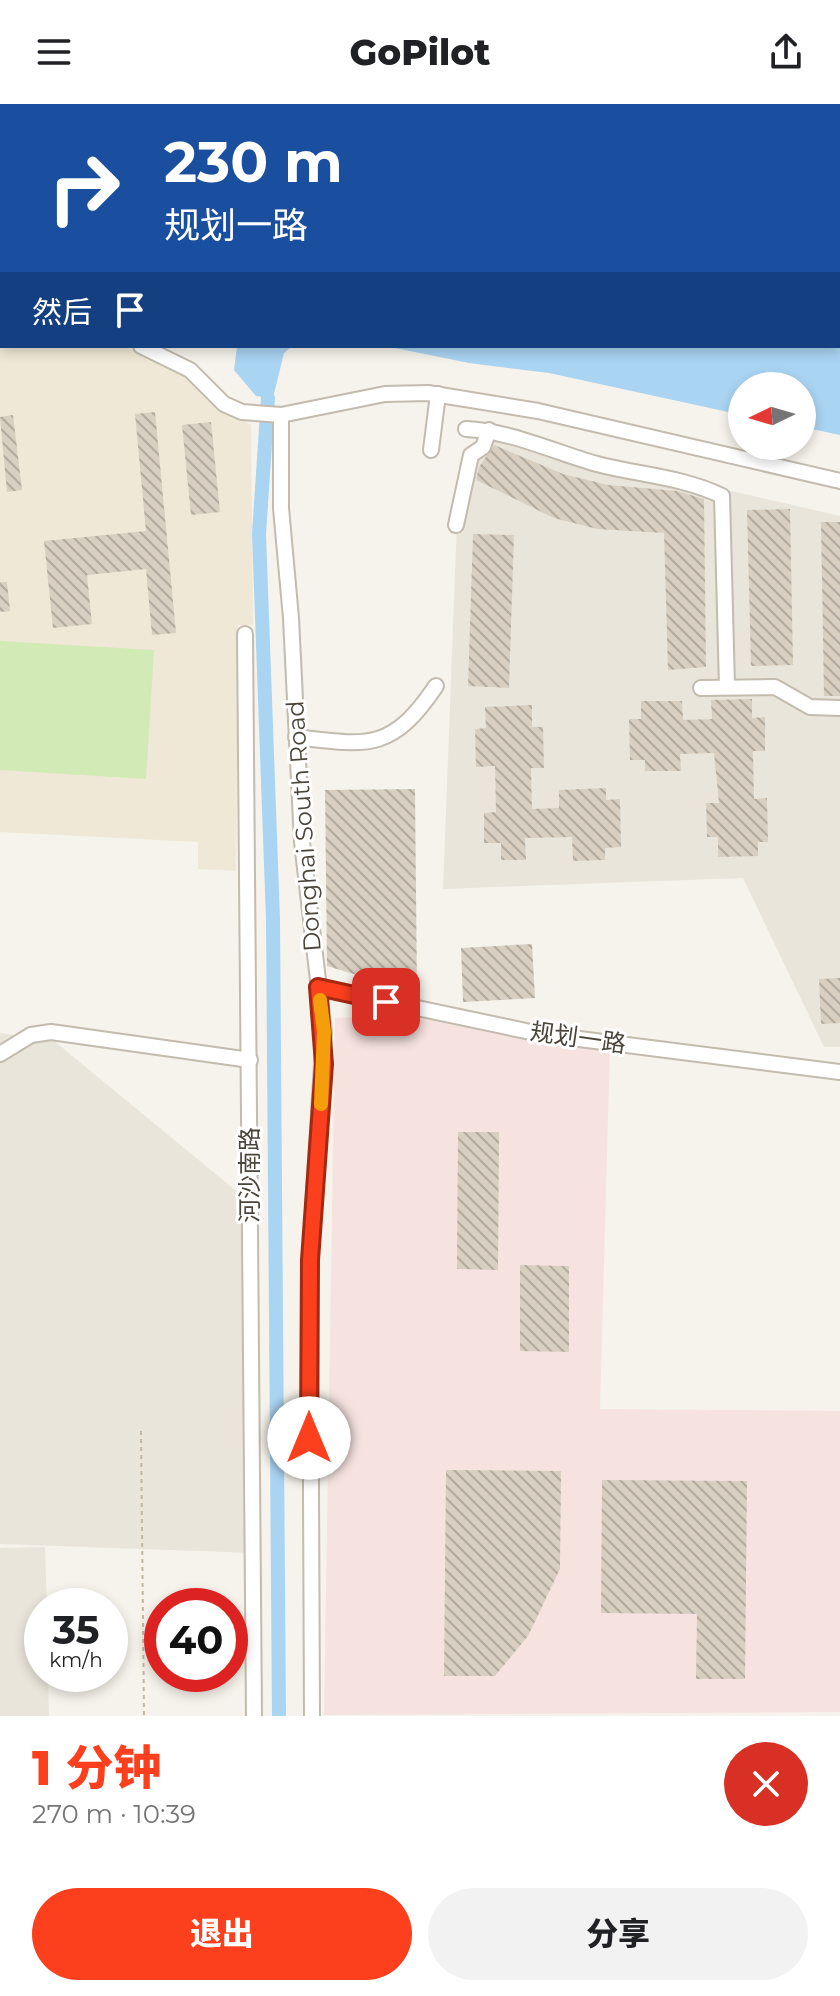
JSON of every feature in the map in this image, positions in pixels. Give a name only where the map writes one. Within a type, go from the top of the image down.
[{"type":"street","points":[[146,348],[174,360],[204,382],[224,404],[248,413],[275,415],[385,394],[438,394],[552,414],[840,481]]},
{"type":"street","points":[[431,450],[438,394]]},
{"type":"street","name":"Donghai South Road","points":[[275,415],[305,880],[324,1064],[310,1260],[312,1716]]},
{"type":"street","points":[[466,429],[489,430],[599,465],[702,486],[722,496],[727,687]]},
{"type":"street","points":[[456,525],[471,455],[483,447],[489,430]]},
{"type":"street","name":"河沙南路","points":[[245,634],[254,1716]]},
{"type":"street","points":[[296,737],[352,744],[397,732],[414,718],[436,686]]},
{"type":"street","points":[[701,688],[775,687],[810,707],[840,708]]},
{"type":"street","name":"规划一路","points":[[318,987],[540,1034],[840,1072]]},
{"type":"street","points":[[0,1054],[31,1035],[51,1032],[250,1060]]},
{"type":"path","points":[[141,1431],[144,1716]]},
{"type":"shaded area","points":[[0,348],[128,348],[183,374],[207,400],[251,425],[253,625],[238,625],[236,871],[198,869],[198,842],[0,832]]},
{"type":"shaded area","points":[[493,436],[840,516],[840,1047],[824,1047],[743,878],[443,889],[458,495]]},
{"type":"shaded area","points":[[396,1015],[610,1047],[600,1409],[840,1411],[840,1712],[324,1715],[335,1018]]},
{"type":"shaded area","points":[[0,1033],[54,1041],[246,1199],[254,1553],[0,1544]]},
{"type":"shaded area","points":[[45,1547],[46,1588],[24,1588],[24,1692],[48,1692],[49,1716],[0,1716],[0,1548]]},
{"type":"green space","points":[[0,641],[154,650],[146,779],[0,770]]},
{"type":"water","points":[[237,348],[290,348],[284,353],[273,398],[256,396],[234,370]]},
{"type":"water","points":[[395,348],[840,348],[840,435],[816,430],[816,372],[728,372],[728,412],[549,373],[469,363]]},
{"type":"building","points":[[155,412],[176,633],[152,635],[146,569],[87,575],[92,624],[53,628],[44,541],[146,531],[135,414]]},
{"type":"building","points":[[13,415],[22,490],[7,492],[0,417]]},
{"type":"building","points":[[211,422],[220,512],[191,515],[182,425]]},
{"type":"building","points":[[494,445],[563,474],[608,485],[677,491],[704,499],[706,667],[668,670],[664,533],[597,529],[554,518],[476,480],[479,467]]},
{"type":"building","points":[[790,509],[793,665],[751,666],[747,510]]},
{"type":"building","points":[[821,522],[840,522],[840,696],[824,696]]},
{"type":"building","points":[[473,534],[514,535],[509,688],[468,686]]},
{"type":"building","points":[[0,582],[7,582],[10,611],[0,612]]},
{"type":"building","points":[[752,699],[752,718],[765,717],[765,751],[753,751],[754,799],[767,798],[768,842],[758,842],[758,856],[718,857],[718,837],[707,837],[706,803],[719,803],[714,753],[680,754],[681,771],[645,771],[645,760],[630,760],[629,719],[641,719],[641,701],[682,701],[683,720],[712,719],[711,700]]},
{"type":"building","points":[[532,705],[532,727],[543,727],[544,768],[531,768],[532,809],[559,808],[559,790],[606,788],[606,800],[620,799],[621,847],[605,848],[605,860],[573,861],[572,837],[525,838],[526,860],[501,860],[501,843],[484,843],[484,813],[496,812],[495,766],[476,767],[475,729],[486,728],[485,707]]},
{"type":"building","points":[[415,789],[417,993],[327,966],[325,790]]},
{"type":"building","points":[[532,944],[535,998],[463,1002],[461,948]]},
{"type":"building","points":[[840,978],[840,1023],[821,1024],[819,979]]},
{"type":"building","points":[[458,1132],[499,1132],[498,1270],[457,1269]]},
{"type":"building","points":[[520,1265],[569,1266],[569,1352],[520,1351]]},
{"type":"building","points":[[446,1470],[561,1471],[560,1569],[528,1636],[495,1676],[444,1676]]},
{"type":"building","points":[[602,1480],[747,1481],[745,1679],[696,1679],[697,1614],[601,1613]]},
{"type":"waterway","points":[[268,398],[259,534],[273,919],[279,1716]]},
{"type":"slow traffic","points":[[320,1000],[324,1032],[321,1104]]},
{"type":"route","points":[[309,1438],[310,1260],[324,1064],[324,1032],[318,987],[386,1002]]}]
